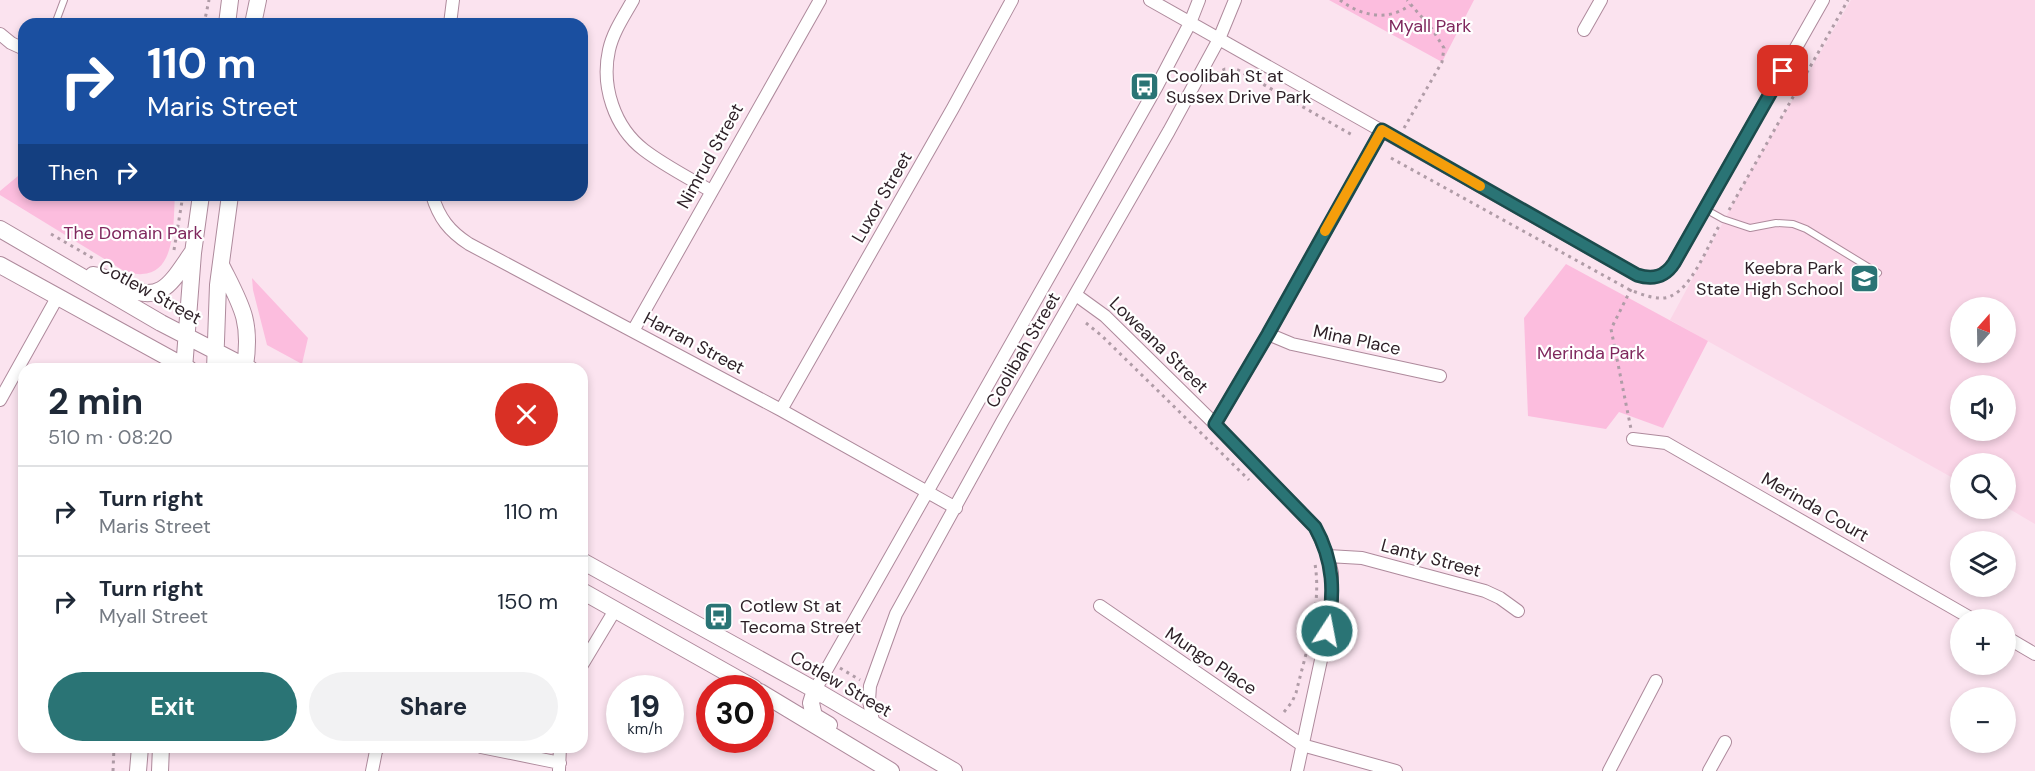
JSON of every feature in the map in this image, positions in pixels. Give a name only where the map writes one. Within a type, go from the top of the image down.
[{"type":"main road","points":[[228,18],[230,0]]},
{"type":"main road","points":[[255,18],[258,0]]},
{"type":"main road","points":[[186,363],[193,253],[200,201]]},
{"type":"main road","points":[[215,363],[218,285],[229,201]]},
{"type":"main road","name":"Cotlew Street","points":[[0,229],[161,323],[239,363]]},
{"type":"main road","points":[[75,272],[101,276],[138,293],[153,294],[164,288],[174,278],[193,253]]},
{"type":"main road","points":[[0,265],[177,363]]},
{"type":"main road","points":[[220,265],[244,311],[248,363]]},
{"type":"main road","points":[[150,349],[154,363]]},
{"type":"main road","name":"Cotlew Street","points":[[588,564],[815,690],[954,771]]},
{"type":"main road","points":[[588,594],[731,675]]},
{"type":"main road","points":[[815,690],[811,703],[814,716],[838,730],[850,747]]},
{"type":"main road","points":[[774,701],[891,771]]},
{"type":"main road","points":[[138,771],[140,753]]},
{"type":"main road","points":[[160,771],[161,753]]},
{"type":"street","points":[[451,18],[453,0]]},
{"type":"street","points":[[633,0],[609,49],[608,90],[616,114],[631,138],[642,149],[711,191]]},
{"type":"street","name":"Nimrud Street","points":[[633,331],[820,0]]},
{"type":"street","name":"Luxor Street","points":[[781,410],[1012,0]]},
{"type":"street","points":[[1150,0],[1637,275],[1656,278],[1670,269],[1823,0]]},
{"type":"street","name":"Coolibah Street","points":[[815,690],[1067,246],[1190,23],[1199,0]]},
{"type":"street","name":"Coolibah Street","points":[[874,726],[869,701],[870,686],[896,614],[1002,422],[1169,131],[1219,39],[1235,0]]},
{"type":"street","points":[[1584,30],[1601,0]]},
{"type":"street","points":[[0,34],[18,46]]},
{"type":"street","points":[[1215,424],[1382,130]]},
{"type":"street","name":"Harran Street","points":[[434,201],[441,219],[447,227],[469,244],[781,410],[956,508]]},
{"type":"street","name":"Loweana Street","points":[[1076,295],[1105,316],[1315,527],[1328,556],[1333,590],[1332,609],[1297,771]]},
{"type":"street","points":[[21,363],[58,296]]},
{"type":"street","name":"Mina Place","points":[[1268,334],[1292,344],[1440,376]]},
{"type":"street","points":[[0,400],[18,368]]},
{"type":"street","name":"Merinda Court","points":[[1633,439],[1666,443],[1955,609]]},
{"type":"street","name":"Lanty Street","points":[[1328,556],[1362,558],[1485,591],[1518,611]]},
{"type":"street","name":"Mungo Place","points":[[1100,606],[1302,745],[1396,771]]},
{"type":"street","points":[[588,655],[615,610]]},
{"type":"street","points":[[2016,643],[2035,654]]},
{"type":"street","points":[[1609,771],[1656,681]]},
{"type":"street","points":[[1709,771],[1725,742]]},
{"type":"street","points":[[372,771],[376,753]]},
{"type":"street","points":[[505,753],[560,767]]},
{"type":"lane","points":[[58,18],[64,0]]},
{"type":"lane","points":[[1705,209],[1723,219],[1750,228],[1776,223],[1793,224],[1806,229],[1878,273]]},
{"type":"path","points":[[205,18],[209,0]]},
{"type":"path","points":[[1340,0],[1348,6],[1380,17],[1401,12],[1410,5]]},
{"type":"path","points":[[1397,140],[1442,62],[1444,48],[1432,29],[1407,0]]},
{"type":"path","points":[[1391,158],[1630,290],[1649,297],[1670,298],[1686,285],[1848,0]]},
{"type":"path","points":[[1216,74],[1224,69],[1238,70],[1354,136]]},
{"type":"path","points":[[172,258],[182,201]]},
{"type":"path","points":[[51,234],[97,260]]},
{"type":"path","points":[[1633,439],[1611,329],[1637,275]]},
{"type":"path","points":[[1086,323],[1251,483]]},
{"type":"path","points":[[1284,712],[1296,693],[1312,627],[1317,597],[1317,575],[1313,554]]},
{"type":"path","points":[[839,667],[864,682]]},
{"type":"path","points":[[113,771],[114,753]]},
{"type":"shaded area","name":"Keebra Park State High School","points":[[1851,0],[2035,0],[2035,524],[2016,513],[2016,453],[1950,453],[1950,476],[1670,320],[1752,169]]},
{"type":"green space","name":"Myall Park","points":[[1329,0],[1474,0],[1442,62]]},
{"type":"green space","name":"The Domain Park","points":[[18,176],[18,201],[175,201],[171,244],[162,265],[153,271],[135,274],[124,271],[0,195],[0,191]]},
{"type":"green space","name":"Merinda Park","points":[[1566,264],[1708,341],[1663,428],[1619,412],[1606,429],[1528,416],[1524,318]]},
{"type":"green space","points":[[252,278],[308,338],[302,363],[267,345]]},
{"type":"slow traffic","points":[[1325,231],[1382,130],[1480,186]]},
{"type":"place","name":"Coolibah St at Sussex Drive Park","points":[[1145,86]]},
{"type":"place","name":"Keebra Park State High School","points":[[1864,278]]},
{"type":"place","name":"Cotlew St at Tecoma Street","points":[[719,616]]},
{"type":"route","points":[[1327,631],[1332,609],[1332,573],[1320,536],[1315,527],[1215,424],[1382,130],[1637,275],[1656,278],[1666,273],[1674,263],[1783,71]]}]
